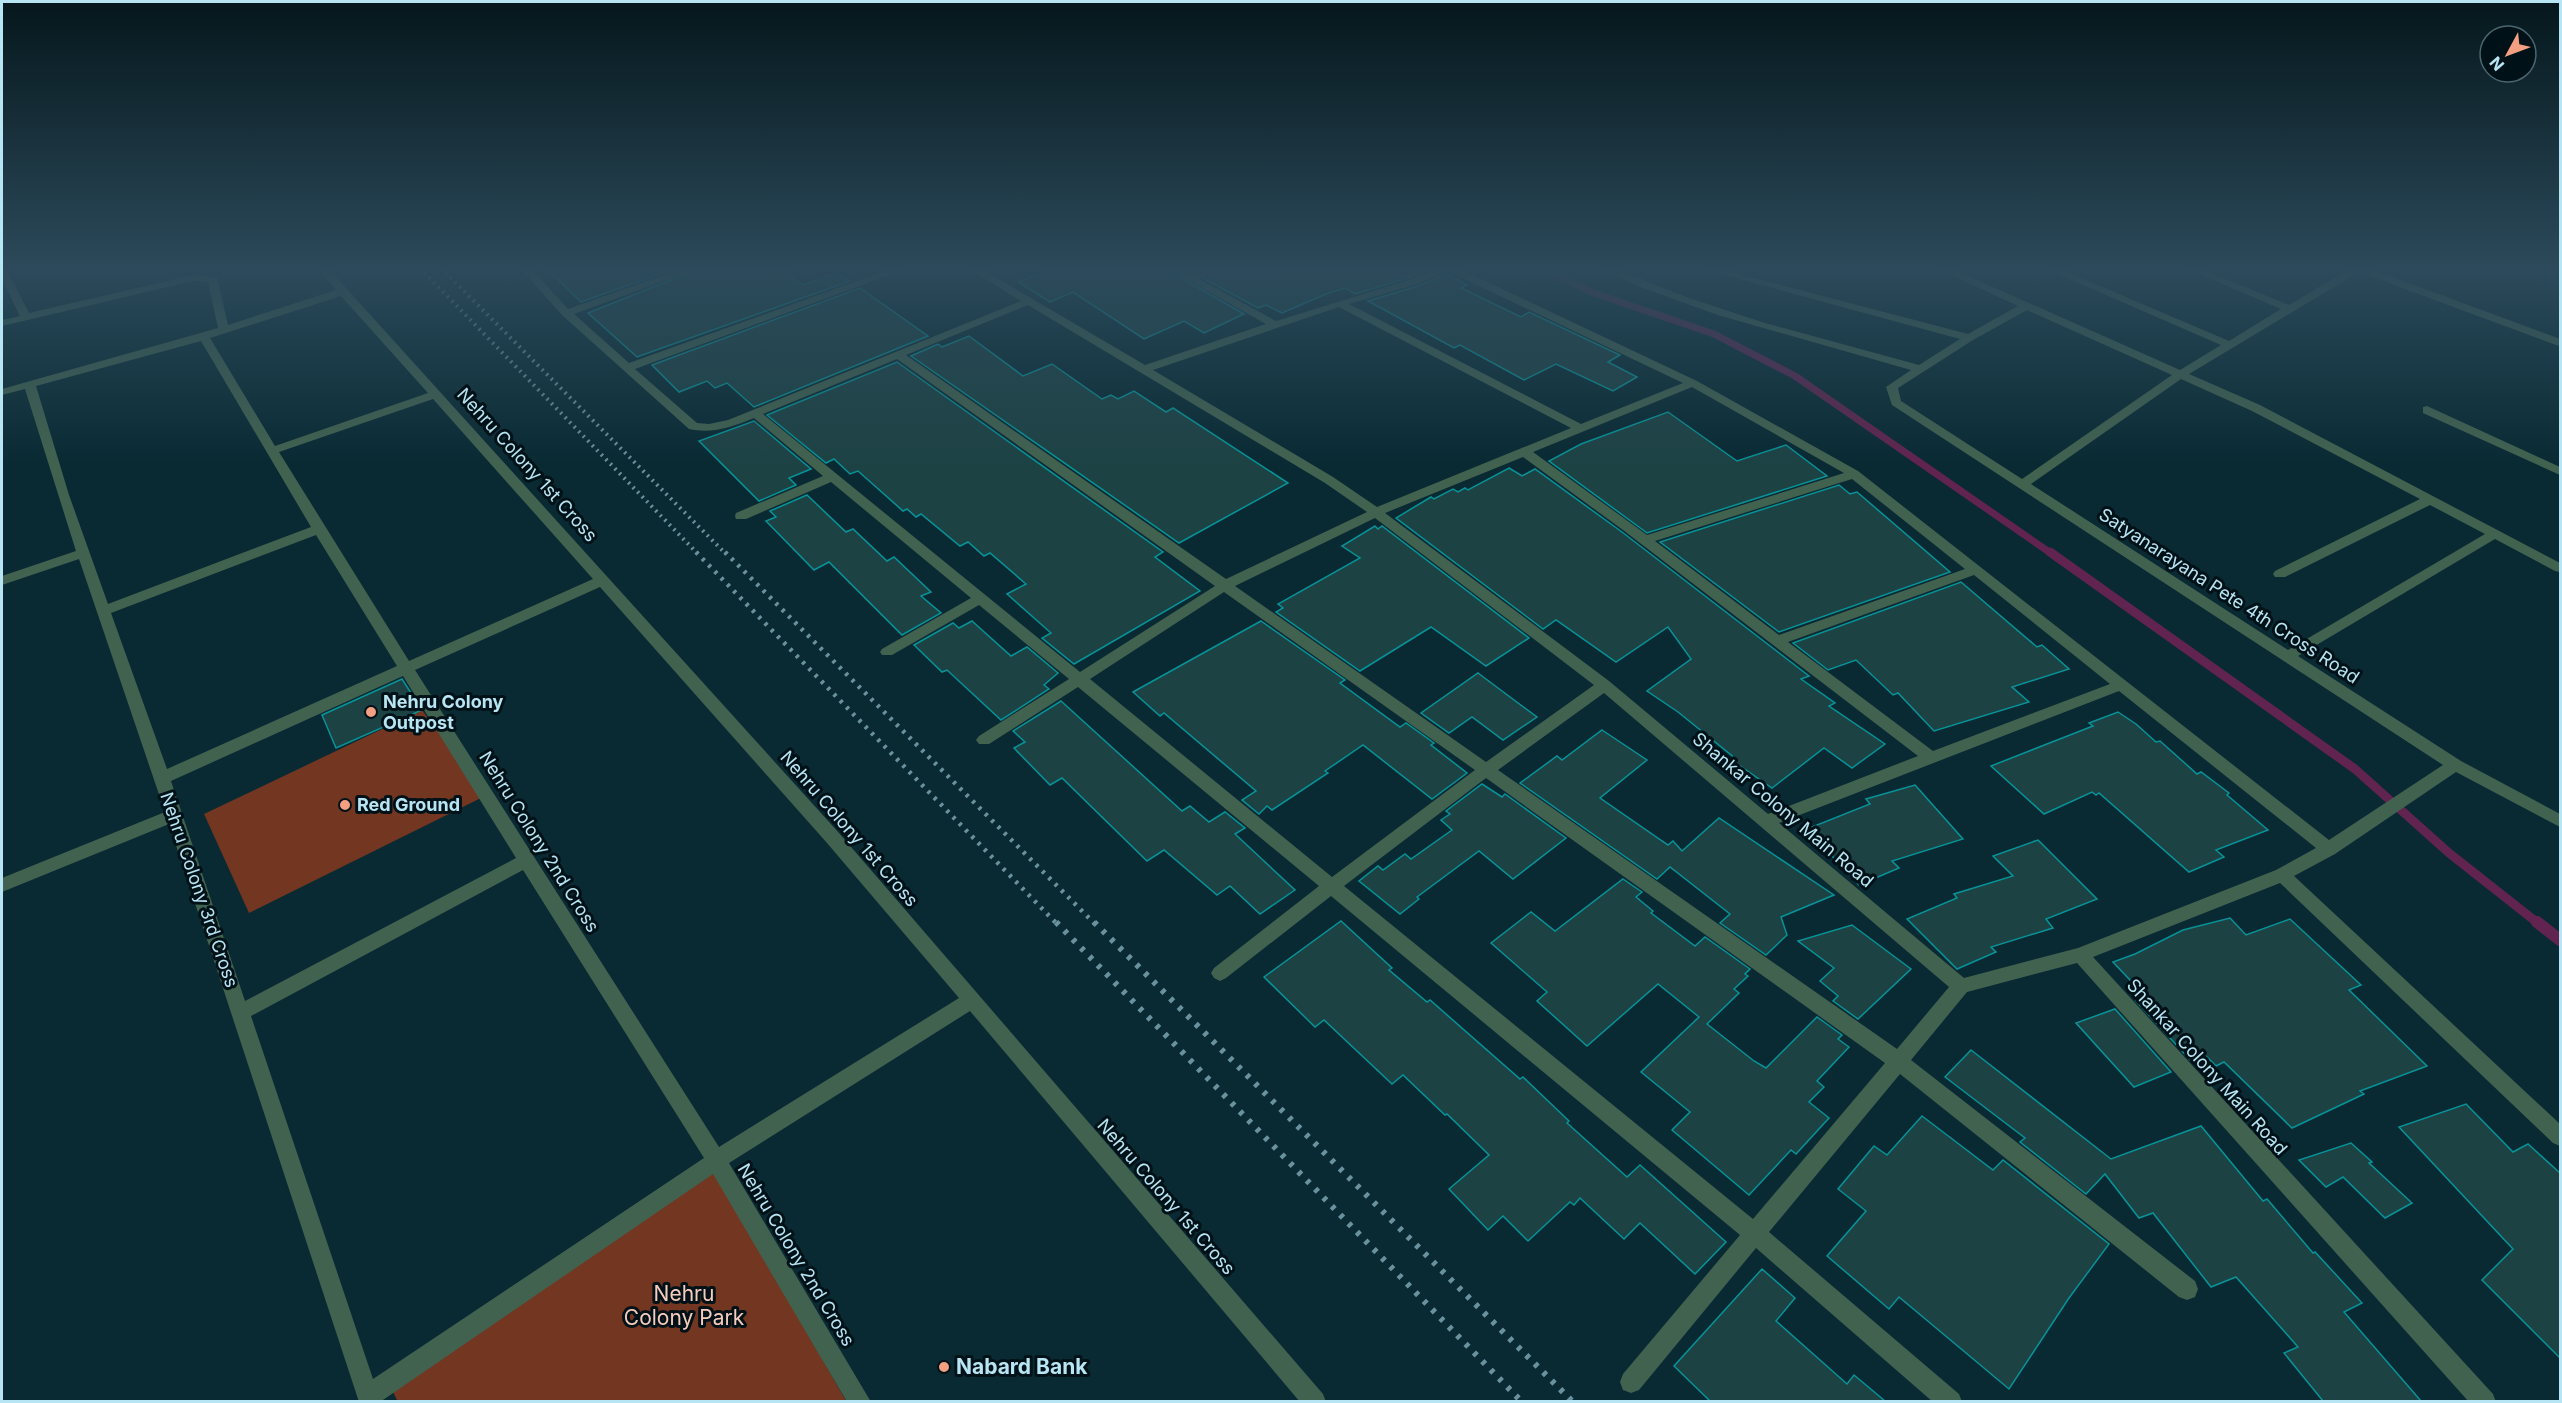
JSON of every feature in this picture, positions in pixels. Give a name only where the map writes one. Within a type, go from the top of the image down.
[{"type":"street","points":[[2,392],[214,333]]},
{"type":"street","name":"Nehru Colony 1st Cross","points":[[381,333],[833,838],[1315,1401]]},
{"type":"street","points":[[590,333],[693,426],[700,428],[720,427],[949,333]]},
{"type":"street","points":[[629,367],[722,333]]},
{"type":"street","name":"Shankar Colony Main Road","points":[[1085,333],[1329,480],[1376,512],[1604,686],[1961,986]]},
{"type":"street","points":[[1145,369],[1250,333]]},
{"type":"street","points":[[1398,333],[1579,428]]},
{"type":"street","points":[[1587,333],[1693,383],[1854,474],[2328,849]]},
{"type":"street","points":[[1793,333],[1922,369],[1977,333]]},
{"type":"street","points":[[1952,333],[1969,338]]},
{"type":"street","points":[[2089,333],[2256,408],[2560,568]]},
{"type":"street","points":[[2203,333],[2230,345]]},
{"type":"street","points":[[2023,484],[2181,374],[2249,333]]},
{"type":"street","points":[[2534,333],[2560,343]]},
{"type":"street","name":"Nehru Colony 2nd Cross","points":[[204,337],[319,529],[526,861],[717,1160],[860,1401]]},
{"type":"street","points":[[897,354],[1898,1061],[2187,1289]]},
{"type":"street","name":"Satyanarayana Pete 4th Cross Road","points":[[1922,369],[1892,387],[1896,403],[2455,765],[2560,821]]},
{"type":"street","points":[[984,740],[1226,585],[1376,512],[1693,383]]},
{"type":"street","name":"Nehru Colony 3rd Cross","points":[[30,385],[63,495],[162,778],[367,1399]]},
{"type":"street","points":[[271,451],[437,394]]},
{"type":"street","points":[[2427,410],[2560,471]]},
{"type":"street","points":[[755,413],[1755,1234],[1951,1401]]},
{"type":"street","points":[[1523,451],[1645,540],[1930,758]]},
{"type":"street","points":[[1645,540],[1854,474]]},
{"type":"street","points":[[741,516],[833,476]]},
{"type":"street","points":[[2280,574],[2430,500]]},
{"type":"street","points":[[103,610],[319,529]]},
{"type":"street","points":[[2288,656],[2495,534]]},
{"type":"street","points":[[2,581],[84,553]]},
{"type":"street","points":[[1776,641],[1975,570]]},
{"type":"street","points":[[162,778],[603,580]]},
{"type":"street","points":[[887,652],[981,598]]},
{"type":"street","points":[[1766,821],[2121,685]]},
{"type":"street","points":[[1220,973],[1330,886],[1486,769],[1604,686]]},
{"type":"street","points":[[1631,1382],[1961,986],[2080,955],[2282,875],[2328,849],[2455,765]]},
{"type":"street","points":[[2,885],[174,815]]},
{"type":"street","points":[[240,1013],[526,861]]},
{"type":"street","points":[[2282,875],[2560,1137]]},
{"type":"street","name":"Shankar Colony Main Road","points":[[2080,955],[2485,1401]]},
{"type":"street","points":[[367,1399],[717,1160],[972,1000]]},
{"type":"green space","name":"Red Ground","points":[[422,710],[485,796],[249,913],[204,814]]},
{"type":"green space","name":"Nehru Colony Park","points":[[715,1171],[846,1401],[398,1402],[392,1390]]},
{"type":"building","points":[[611,333],[703,333],[637,357]]},
{"type":"building","points":[[737,333],[924,333],[928,336],[754,407],[727,383],[715,388],[707,381],[679,392],[652,365]]},
{"type":"building","points":[[1136,333],[1156,333],[1144,339]]},
{"type":"building","points":[[1427,333],[1574,333],[1620,355],[1608,362],[1637,377],[1613,391],[1556,364],[1524,380],[1460,345],[1454,348]]},
{"type":"building","points":[[969,336],[1023,376],[1052,364],[1102,399],[1111,395],[1118,399],[1134,391],[1166,412],[1173,408],[1288,483],[1179,543],[911,356],[938,344],[942,347]]},
{"type":"building","points":[[897,362],[1163,552],[1155,557],[1200,591],[1074,664],[1042,638],[1051,633],[1007,594],[1026,584],[990,553],[984,556],[968,542],[960,546],[921,514],[916,517],[907,509],[903,511],[858,471],[850,474],[834,459],[826,463],[767,415]]},
{"type":"building","points":[[1668,412],[1737,461],[1786,445],[1827,476],[1647,533],[1549,461],[1581,444]]},
{"type":"building","points":[[754,421],[811,469],[789,478],[796,485],[759,501],[699,441]]},
{"type":"building","points":[[1509,468],[1522,476],[1535,469],[1622,532],[1809,676],[1801,679],[1835,703],[1829,706],[1885,744],[1852,768],[1824,748],[1772,788],[1733,761],[1736,759],[1678,712],[1647,691],[1691,659],[1668,627],[1616,662],[1556,620],[1543,629],[1396,518],[1431,497],[1434,499],[1453,489],[1458,492],[1465,488],[1468,490]]},
{"type":"building","points":[[1839,485],[1850,494],[1857,492],[1950,572],[1779,632],[1660,542]]},
{"type":"building","points":[[807,495],[846,532],[853,529],[887,561],[894,557],[931,592],[921,596],[941,613],[902,635],[829,562],[814,570],[766,521],[776,517],[770,511]]},
{"type":"building","points":[[1375,526],[1378,529],[1382,526],[1529,638],[1486,666],[1431,627],[1360,671],[1276,612],[1283,608],[1278,604],[1360,558],[1342,546]]},
{"type":"building","points":[[1961,582],[2037,647],[2042,645],[2069,669],[2012,687],[2029,702],[1934,731],[1898,693],[1893,695],[1856,660],[1828,670],[1793,643]]},
{"type":"building","points":[[972,621],[1011,656],[1027,647],[1058,673],[1044,685],[1049,689],[1001,720],[947,670],[942,672],[914,645],[953,623],[959,628]]},
{"type":"building","points":[[1261,621],[1345,680],[1340,683],[1400,727],[1406,723],[1434,743],[1431,745],[1467,773],[1432,799],[1363,745],[1325,771],[1328,773],[1272,810],[1267,806],[1259,814],[1242,800],[1256,791],[1164,713],[1160,716],[1133,692]]},
{"type":"building","points":[[1478,673],[1537,717],[1503,740],[1472,717],[1449,733],[1421,713]]},
{"type":"building","name":"Nehru Colony Outpost","points":[[402,679],[422,710],[336,748],[322,715]]},
{"type":"building","points":[[1061,701],[1182,811],[1190,806],[1209,822],[1225,812],[1245,828],[1235,834],[1295,890],[1260,914],[1230,886],[1217,895],[1164,850],[1147,861],[1062,778],[1050,785],[1014,748],[1025,742],[1013,731]]},
{"type":"building","points":[[2118,712],[2156,742],[2160,741],[2197,774],[2201,772],[2229,793],[2227,795],[2268,830],[2216,850],[2224,857],[2189,872],[2099,793],[2096,795],[2092,792],[2044,814],[1991,766],[2093,726],[2089,723]]},
{"type":"building","points":[[1602,730],[1647,760],[1600,798],[1668,845],[1673,841],[1682,851],[1719,818],[1834,895],[1781,917],[1787,935],[1766,955],[1720,923],[1730,914],[1670,867],[1657,879],[1520,783],[1557,756],[1562,760]]},
{"type":"building","points":[[1482,784],[1502,797],[1505,794],[1566,838],[1513,879],[1479,851],[1417,897],[1419,899],[1400,914],[1359,881],[1378,866],[1383,870],[1405,854],[1411,859],[1452,830],[1441,820],[1450,814],[1446,811]]},
{"type":"building","points":[[1915,785],[1963,839],[1892,861],[1899,868],[1859,885],[1807,829],[1870,804],[1866,799]]},
{"type":"building","points":[[2038,840],[2097,899],[2046,919],[2053,928],[1991,947],[1996,952],[1957,969],[1907,919],[1957,898],[1954,894],[2013,876],[1993,856]]},
{"type":"building","points":[[1623,879],[1642,892],[1636,897],[1653,911],[1651,913],[1695,946],[1705,937],[1750,969],[1745,974],[1748,976],[1734,989],[1739,993],[1707,1024],[1754,1061],[1766,1068],[1817,1017],[1842,1035],[1838,1039],[1849,1047],[1817,1081],[1824,1087],[1809,1102],[1829,1118],[1796,1154],[1791,1150],[1749,1195],[1672,1130],[1690,1112],[1641,1072],[1699,1017],[1658,984],[1587,1046],[1537,1001],[1547,992],[1491,943],[1531,912],[1555,931]]},
{"type":"building","points":[[2230,918],[2246,935],[2290,919],[2361,985],[2349,990],[2427,1066],[2360,1091],[2364,1094],[2292,1128],[2224,1062],[2216,1066],[2207,1057],[2193,1063],[2136,1001],[2146,997],[2113,962],[2135,954],[2183,930]]},
{"type":"building","points":[[1341,921],[1392,968],[1389,970],[1427,1002],[1430,1000],[1520,1079],[1523,1077],[1569,1121],[1567,1123],[1627,1177],[1640,1165],[1726,1242],[1695,1274],[1640,1223],[1624,1239],[1580,1198],[1574,1205],[1570,1202],[1528,1241],[1503,1216],[1488,1230],[1449,1189],[1489,1155],[1403,1075],[1392,1084],[1324,1020],[1315,1027],[1264,977]]},
{"type":"building","points":[[1852,925],[1911,969],[1858,1019],[1833,1001],[1838,996],[1820,981],[1834,968],[1798,941]]},
{"type":"building","points":[[2115,1009],[2171,1072],[2134,1087],[2076,1023]]},
{"type":"building","points":[[1971,1050],[2111,1159],[2201,1126],[2263,1201],[2267,1199],[2313,1253],[2315,1252],[2362,1303],[2344,1312],[2421,1401],[2323,1401],[2284,1353],[2298,1347],[2236,1277],[2211,1287],[2153,1213],[2139,1218],[2105,1174],[2086,1194],[2020,1142],[2025,1138],[1945,1077]]},
{"type":"building","points":[[2466,1104],[2513,1152],[2528,1144],[2560,1173],[2560,1358],[2482,1280],[2513,1249],[2399,1127]]},
{"type":"building","points":[[1922,1116],[1993,1170],[2003,1160],[2109,1244],[2069,1298],[2009,1389],[1899,1297],[1889,1309],[1827,1256],[1866,1211],[1838,1189],[1874,1146],[1887,1155]]},
{"type":"building","points":[[2351,1143],[2412,1203],[2385,1218],[2343,1177],[2326,1187],[2299,1160]]},
{"type":"building","points":[[1762,1269],[1795,1298],[1776,1321],[1847,1384],[1854,1375],[1885,1401],[1710,1401],[1674,1366]]},
{"type":"waterway","points":[[1712,333],[1795,376],[2052,554]]},
{"type":"waterway","points":[[2050,552],[2355,769],[2449,853],[2539,924]]},
{"type":"waterway","points":[[2537,922],[2560,940]]},
{"type":"railway","points":[[484,333],[698,554]]},
{"type":"railway","points":[[506,333],[726,554]]},
{"type":"railway","points":[[696,552],[1057,924]]},
{"type":"railway","points":[[725,552],[1095,924]]},
{"type":"railway","points":[[1056,922],[1522,1402]]},
{"type":"railway","points":[[1094,922],[1573,1402]]},
{"type":"place","name":"Nehru Colony Outpost","points":[[371,712]]},
{"type":"place","name":"Red Ground","points":[[345,805]]},
{"type":"place","name":"Nabard Bank","points":[[944,1367]]}]
